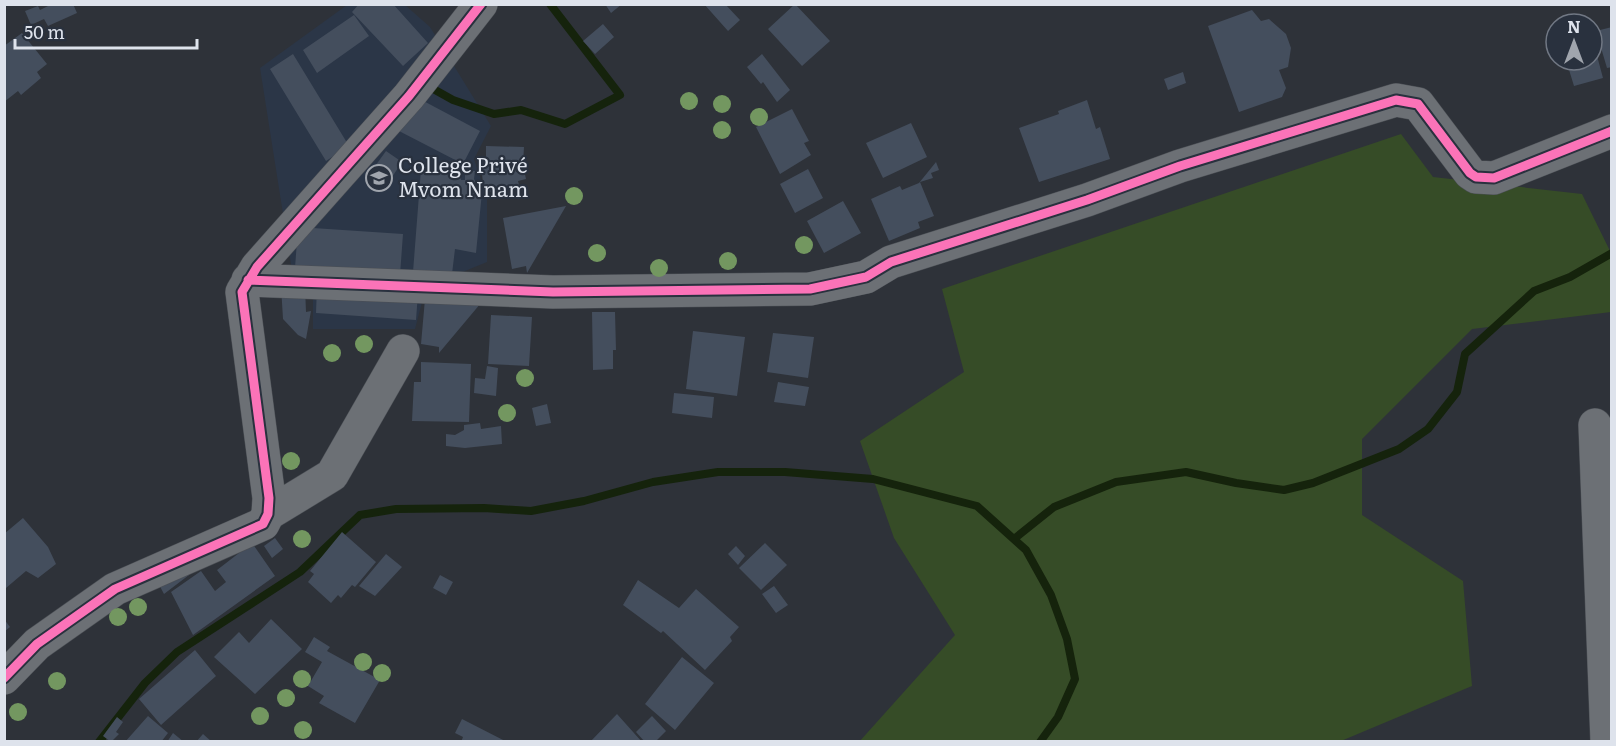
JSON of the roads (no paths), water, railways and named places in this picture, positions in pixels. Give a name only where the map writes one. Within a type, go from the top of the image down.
[{"type":"street","points":[[4,678],[37,644],[115,589],[263,524],[268,514],[269,498],[242,307],[242,292],[248,280],[409,96],[481,4]]},
{"type":"street","points":[[248,280],[553,292],[810,289],[839,285],[866,277],[891,262],[1087,200],[1180,166],[1396,100],[1418,104],[1470,173],[1485,179],[1494,178],[1611,131]]},
{"type":"street","points":[[268,514],[332,475],[403,351]]},
{"type":"street","points":[[1595,425],[1607,741]]},
{"type":"waterway","points":[[428,86],[453,100],[494,114],[521,110],[565,124],[620,95],[550,4]]},
{"type":"waterway","points":[[1014,539],[1054,507],[1116,482],[1186,472],[1284,490],[1313,483],[1399,449],[1428,429],[1457,392],[1465,354],[1534,291],[1570,277],[1612,253]]},
{"type":"waterway","points":[[99,742],[145,683],[177,652],[300,572],[360,515],[396,509],[484,508],[531,511],[584,501],[653,482],[718,472],[785,472],[873,479],[977,506],[1026,550],[1051,595],[1067,639],[1075,679],[1058,717],[1040,742]]},
{"type":"place","name":"College Privé Mvom Nnam","points":[[379,178]]}]
